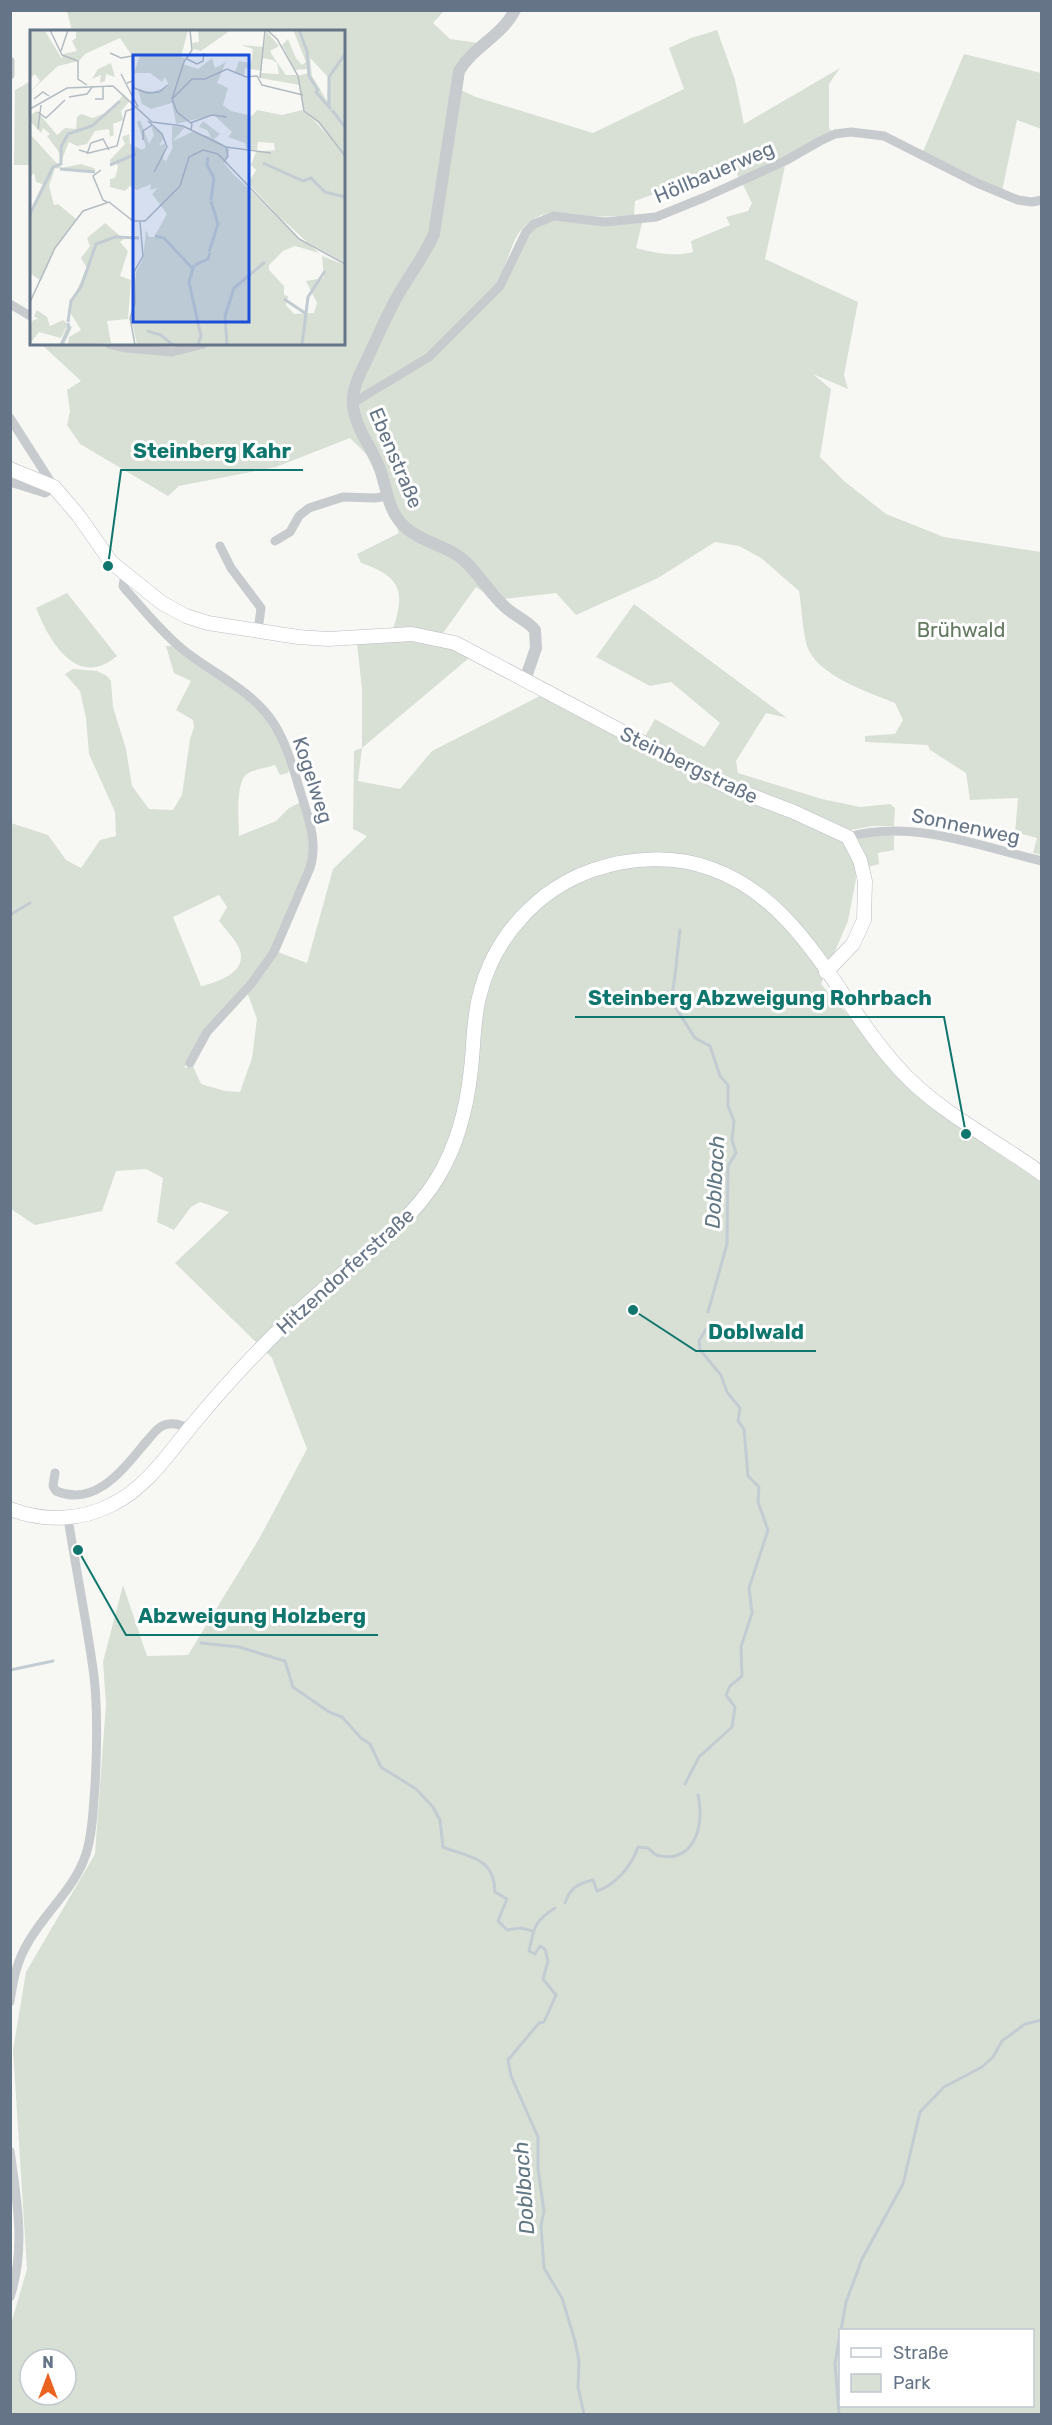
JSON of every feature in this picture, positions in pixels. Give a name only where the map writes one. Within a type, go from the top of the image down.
[{"type":"main road","points":[[10,469],[54,487]]},
{"type":"main road","name":"Steinbergstraße","points":[[54,487],[78,515],[111,562],[162,603],[186,616],[208,623],[328,639],[394,634],[424,635],[455,643],[721,784],[794,812],[848,837]]},
{"type":"main road","points":[[826,972],[853,944],[864,920],[866,881],[860,860],[848,837]]},
{"type":"main road","name":"Hitzendorferstraße","points":[[10,1509],[37,1516],[68,1518],[98,1511],[132,1492],[168,1455],[223,1388],[284,1325],[415,1209],[438,1177],[452,1151],[469,1086],[477,1008],[485,977],[495,954],[513,927],[546,895],[584,873],[621,862],[656,859],[700,865],[730,877],[768,901],[793,926],[872,1037],[905,1075],[928,1097],[1041,1174]]},
{"type":"street","name":"Ebenstraße","points":[[515,10],[502,30],[469,57],[459,71],[434,234],[425,253],[397,297],[372,348],[356,386],[353,403],[357,422],[379,467],[387,496],[396,516],[404,526],[420,539],[456,555],[471,568],[504,607],[535,630],[536,648],[525,680]]},
{"type":"street","points":[[10,61],[10,75]]},
{"type":"street","name":"Höllbauerweg","points":[[353,403],[429,357],[500,286],[526,232],[534,224],[544,219],[564,216],[605,222],[656,217],[785,161],[835,134],[851,132],[884,136],[976,183],[1018,200],[1032,202],[1041,200]]},
{"type":"street","points":[[10,304],[30,316]]},
{"type":"street","points":[[113,345],[172,352],[200,345]]},
{"type":"street","points":[[10,418],[54,487],[45,493],[10,482]]},
{"type":"street","points":[[275,541],[290,532],[299,516],[309,508],[343,497],[387,496]]},
{"type":"street","points":[[220,546],[231,568],[261,608],[258,631]]},
{"type":"street","name":"Kogelweg","points":[[125,575],[123,582],[126,590],[171,639],[247,694],[263,709],[274,724],[294,771],[313,838],[310,868],[274,952],[252,983],[207,1032],[190,1063]]},
{"type":"street","name":"Sonnenweg","points":[[848,837],[885,830],[933,834],[1041,861]]},
{"type":"street","points":[[55,1473],[53,1486],[56,1491],[74,1494],[92,1492],[110,1481],[160,1427],[174,1424],[189,1428]]},
{"type":"street","points":[[10,2002],[15,1973],[22,1952],[75,1879],[87,1852],[92,1827],[96,1752],[95,1698],[85,1617],[68,1518]]},
{"type":"street","points":[[10,2151],[20,2238],[18,2268],[10,2297]]},
{"type":"green space","name":"Brühwald","points":[[67,11],[444,11],[433,23],[450,39],[479,43],[452,86],[476,97],[593,133],[684,89],[669,48],[717,30],[735,80],[744,124],[840,68],[829,84],[829,128],[833,132],[740,180],[735,169],[721,169],[635,201],[634,215],[597,216],[556,213],[539,216],[520,232],[505,265],[539,224],[555,219],[596,224],[642,223],[636,248],[671,254],[693,252],[691,241],[730,225],[726,217],[748,211],[752,203],[743,185],[766,172],[785,166],[765,259],[858,302],[844,375],[848,389],[813,374],[831,389],[820,457],[844,481],[886,514],[944,537],[1041,552],[1041,855],[1033,853],[1037,838],[1015,832],[1018,798],[970,800],[966,773],[930,750],[928,745],[865,742],[865,736],[895,734],[903,720],[895,703],[845,682],[821,666],[807,646],[799,591],[761,558],[739,546],[715,542],[658,578],[576,615],[556,593],[495,600],[476,587],[443,633],[393,629],[399,604],[396,587],[384,573],[361,563],[357,554],[399,533],[372,460],[350,438],[276,467],[179,486],[168,496],[80,444],[67,425],[70,411],[67,390],[81,381],[42,345],[345,345],[345,30],[72,30]]},
{"type":"green space","points":[[964,54],[1041,73],[1041,129],[1017,120],[1002,191],[922,154]]},
{"type":"green space","points":[[30,82],[30,165],[14,165],[15,90]]},
{"type":"green space","points":[[67,593],[117,656],[103,665],[89,667],[77,664],[66,657],[57,647],[42,621],[36,608]]},
{"type":"green space","points":[[634,604],[787,718],[766,713],[736,761],[738,773],[822,799],[860,807],[890,804],[895,808],[894,826],[873,826],[845,831],[825,818],[744,789],[643,740],[655,719],[704,747],[720,723],[671,682],[650,686],[596,657]]},
{"type":"green space","points":[[415,638],[456,649],[469,658],[362,748],[362,689],[357,643]]},
{"type":"green space","points":[[166,646],[172,646],[245,696],[272,725],[290,765],[288,773],[280,775],[275,765],[250,772],[243,778],[238,803],[239,836],[276,821],[289,808],[301,802],[309,827],[311,855],[272,951],[184,1068],[193,1066],[201,1084],[225,1091],[240,1092],[252,1058],[257,1019],[247,992],[264,974],[278,952],[307,963],[333,869],[367,836],[353,829],[354,751],[362,748],[358,781],[400,789],[432,751],[540,696],[721,784],[844,840],[855,860],[856,879],[848,921],[821,984],[908,1083],[949,1120],[1041,1182],[1041,2414],[11,2414],[11,2324],[27,2269],[13,2050],[26,1972],[95,1854],[106,1704],[103,1662],[123,1585],[147,1656],[188,1655],[259,1539],[307,1449],[272,1358],[175,1263],[229,1212],[200,1202],[191,1207],[174,1230],[157,1222],[163,1178],[146,1169],[116,1171],[102,1211],[35,1225],[11,1209],[11,823],[48,835],[66,860],[81,868],[100,840],[116,836],[115,812],[89,754],[86,718],[80,691],[65,674],[73,669],[97,671],[111,681],[113,707],[126,749],[132,786],[149,809],[173,810],[182,795],[190,739],[194,727],[193,720],[176,710],[191,681],[174,673]],"holes":[[[219,895],[227,907],[219,921],[239,948],[240,964],[236,970],[223,979],[201,986],[173,917]]]},
{"type":"green space","points":[[894,833],[894,850],[878,853],[879,864],[868,867],[858,841],[860,836]]},
{"type":"waterway","points":[[10,915],[30,903]]},
{"type":"waterway","name":"Doblbach","points":[[680,930],[671,1000],[695,1038],[710,1046],[720,1076],[728,1085],[728,1106],[734,1121],[732,1140],[736,1153],[728,1166],[727,1244],[708,1312]]},
{"type":"waterway","name":"Doblbach","points":[[685,1784],[699,1757],[732,1727],[735,1707],[726,1695],[730,1686],[742,1676],[741,1647],[752,1613],[749,1588],[768,1530],[758,1502],[759,1487],[748,1476],[744,1429],[738,1421],[740,1408],[727,1392],[721,1375],[700,1350],[699,1341],[706,1329]]},
{"type":"waterway","points":[[201,1643],[239,1647],[285,1661],[293,1687],[329,1712],[342,1717],[361,1738],[370,1744],[381,1767],[416,1789],[433,1807],[440,1820],[443,1847],[479,1860],[485,1865],[494,1880],[495,1892],[507,1899],[498,1921],[507,1930],[521,1928],[533,1931]]},
{"type":"waterway","points":[[10,1670],[53,1661]]},
{"type":"waterway","name":"Doblbach","points":[[565,1903],[572,1890],[583,1883],[593,1880],[597,1891],[611,1884],[632,1861],[638,1847],[648,1848],[656,1855],[666,1857],[673,1857],[683,1852],[690,1846],[698,1831],[700,1822],[698,1795]]},
{"type":"waterway","name":"Doblbach","points":[[555,1908],[539,1921],[532,1936],[529,1951],[535,1954],[540,1946],[545,1949],[548,1961],[543,1979],[556,1995],[544,2022],[539,2023],[508,2060],[511,2076],[538,2137],[538,2169],[544,2211],[541,2226],[544,2268],[562,2298],[575,2341],[579,2361],[578,2387],[584,2414]]},
{"type":"waterway","points":[[841,2329],[846,2302],[862,2259],[903,2184],[920,2112],[944,2087],[982,2067],[993,2057],[1002,2041],[1025,2024],[1042,2020]]},
{"type":"waterway","points":[[839,2340],[835,2364],[839,2414]]},
{"type":"place","name":"Steinberg Kahr","points":[[108,566]]},
{"type":"place","name":"Steinberg Abzweigung Rohrbach","points":[[966,1134]]},
{"type":"place","name":"Doblwald","points":[[633,1310]]},
{"type":"place","name":"Abzweigung Holzberg","points":[[78,1550]]}]
